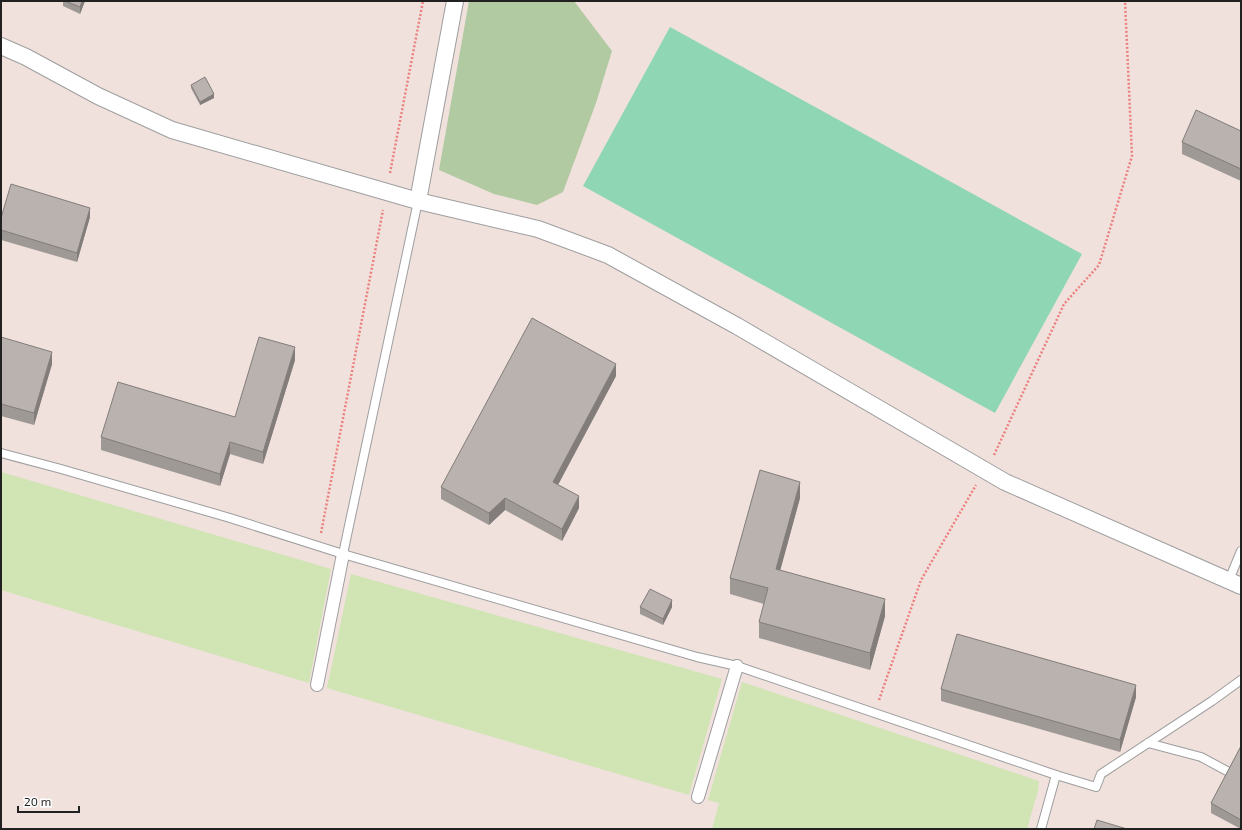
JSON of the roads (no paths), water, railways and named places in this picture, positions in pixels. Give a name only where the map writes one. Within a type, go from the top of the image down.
[{"type":"street","points":[[418,201],[455,1]]},
{"type":"street","points":[[1,46],[26,57],[98,96],[172,130],[418,201],[538,229],[608,255],[737,326],[1012,486],[1235,583]]},
{"type":"street","points":[[317,685],[343,554]]},
{"type":"street","points":[[698,797],[737,666]]},
{"type":"lane","points":[[343,554],[418,201]]},
{"type":"lane","points":[[1,453],[61,468],[230,518],[343,554],[697,657],[737,666],[1096,787],[1101,774],[1241,680]]},
{"type":"lane","points":[[1235,583],[1241,551]]},
{"type":"lane","points":[[1148,743],[1201,757],[1227,771]]},
{"type":"lane","points":[[1040,829],[1056,774]]}]
